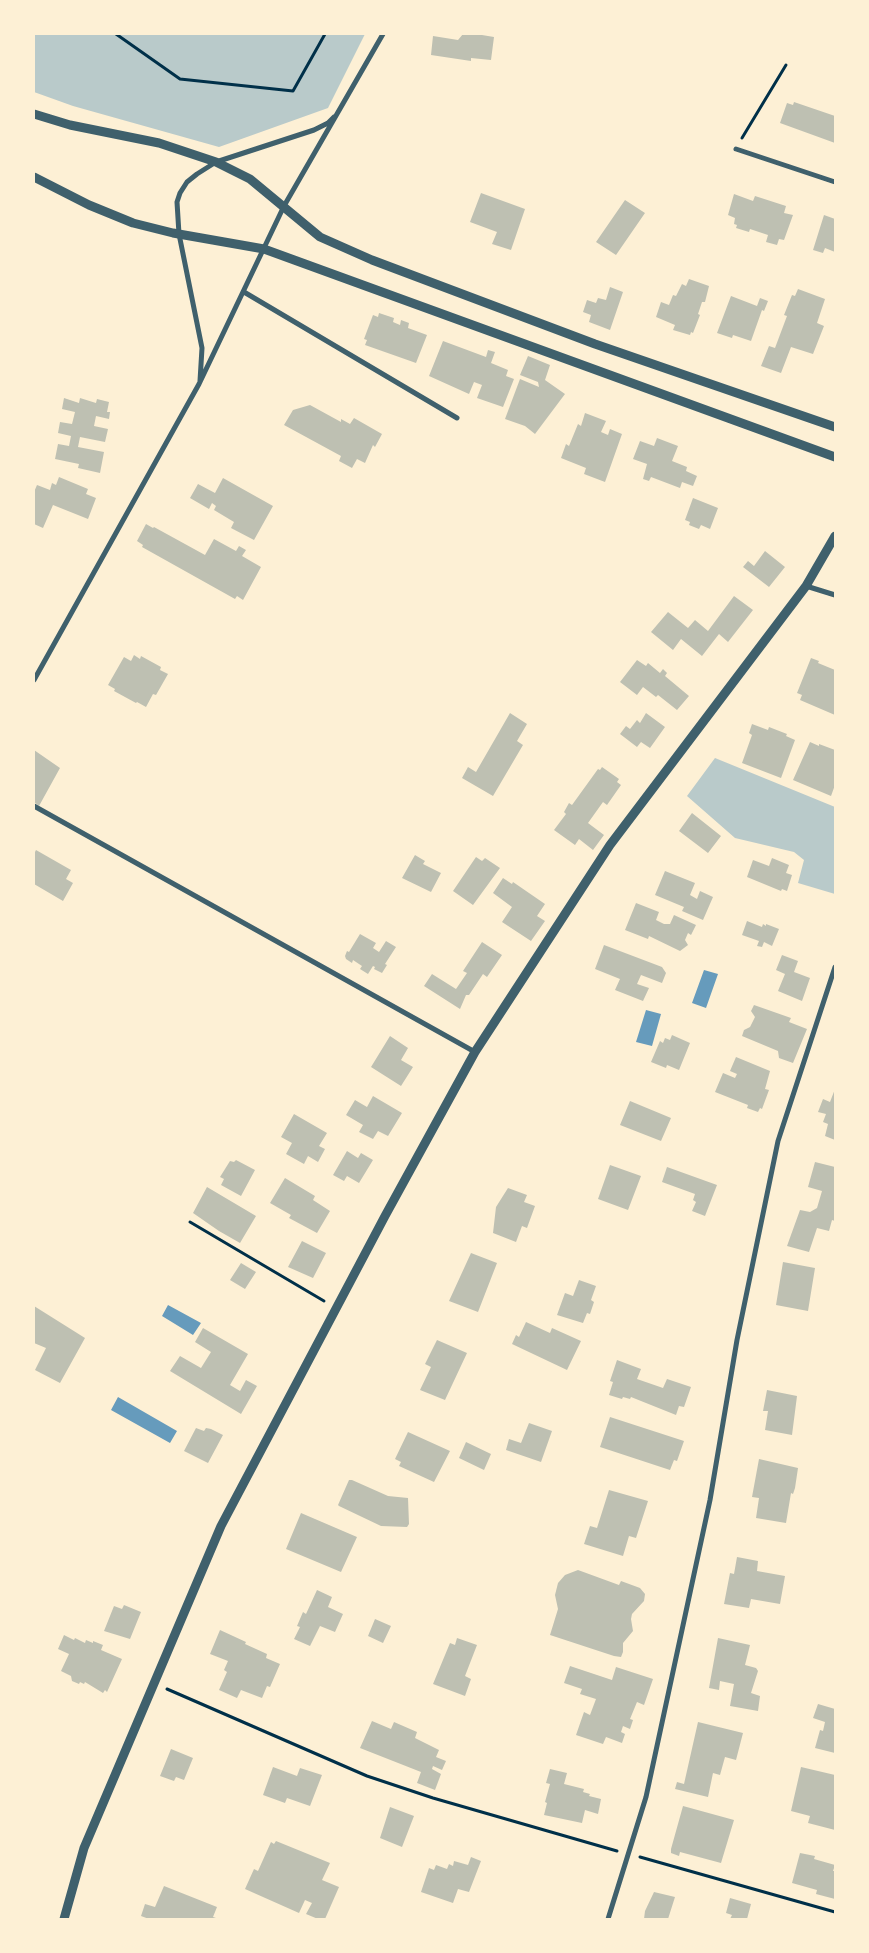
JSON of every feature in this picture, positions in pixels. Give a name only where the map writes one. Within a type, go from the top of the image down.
[{"type":"street","points":[[34,680],[199,384],[284,206],[383,34]]},
{"type":"street","points":[[199,384],[202,348],[179,234],[177,202],[180,193],[187,182],[216,162],[314,130],[328,123],[339,113]]},
{"type":"street","points":[[34,114],[70,125],[159,144],[216,162],[250,179],[320,237],[372,260],[595,344],[835,427]]},
{"type":"street","points":[[736,149],[835,182]]},
{"type":"street","points":[[34,178],[133,223],[179,234],[264,249],[835,457]]},
{"type":"street","points":[[244,292],[457,418]]},
{"type":"street","points":[[64,1919],[84,1848],[221,1526],[336,1308],[475,1052],[610,845],[806,586],[835,536]]},
{"type":"street","points":[[806,586],[835,595]]},
{"type":"street","points":[[34,806],[475,1052]]},
{"type":"street","points":[[608,1919],[646,1797],[710,1500],[737,1340],[778,1142],[835,967]]},
{"type":"path","points":[[116,34],[180,79],[292,91],[325,34]]},
{"type":"path","points":[[736,149],[786,65]]},
{"type":"path","points":[[190,1222],[336,1308]]},
{"type":"path","points":[[155,1684],[367,1776],[433,1798],[835,1912]]},
{"type":"shaded area","points":[[34,34],[365,34],[328,108],[219,147],[73,106],[34,92]]},
{"type":"shaded area","points":[[715,758],[835,807],[835,894],[798,883],[804,860],[794,852],[735,838],[687,796]]},
{"type":"water","points":[[704,970],[718,974],[706,1008],[692,1003]]},
{"type":"water","points":[[646,1010],[661,1014],[652,1046],[636,1042]]},
{"type":"water","points":[[168,1305],[201,1323],[193,1335],[162,1316]]},
{"type":"water","points":[[118,1397],[177,1431],[170,1443],[111,1410]]},
{"type":"building","points":[[463,34],[494,37],[491,60],[471,58],[471,61],[431,55],[433,36],[458,40]]},
{"type":"building","points":[[794,102],[835,116],[835,143],[780,123],[787,103],[793,105]]},
{"type":"building","points":[[481,193],[525,209],[511,250],[492,244],[497,232],[470,222]]},
{"type":"building","points":[[734,194],[753,201],[755,196],[786,206],[784,213],[793,215],[784,240],[779,239],[777,245],[766,242],[768,235],[750,229],[749,232],[736,228],[737,225],[734,224],[735,218],[728,215]]},
{"type":"building","points":[[625,200],[645,213],[616,255],[596,242]]},
{"type":"building","points":[[824,215],[835,219],[835,252],[825,248],[823,253],[813,250]]},
{"type":"building","points":[[689,279],[709,286],[705,302],[702,302],[698,314],[700,315],[693,333],[691,332],[690,335],[673,330],[675,325],[656,317],[661,302],[669,305],[673,295],[676,296],[682,284],[686,286]]},
{"type":"building","points":[[610,287],[623,292],[610,330],[589,322],[591,315],[583,312],[587,300],[596,303],[598,298],[606,300]]},
{"type":"building","points":[[798,289],[825,299],[817,323],[824,326],[813,354],[791,347],[781,373],[761,366],[769,346],[775,348],[787,316],[784,315],[792,295],[795,296]]},
{"type":"building","points":[[731,296],[757,306],[760,298],[768,301],[764,311],[762,310],[751,341],[733,335],[732,338],[717,333]]},
{"type":"building","points":[[379,313],[394,318],[393,322],[400,325],[401,320],[409,323],[408,328],[427,335],[416,363],[365,345],[367,340],[364,339],[373,315],[378,317]]},
{"type":"building","points":[[443,341],[486,357],[488,350],[495,352],[491,363],[508,370],[506,376],[514,379],[503,407],[477,398],[482,385],[474,382],[469,394],[429,376]]},
{"type":"building","points":[[528,356],[550,365],[545,380],[565,394],[535,434],[525,426],[505,419],[520,379],[539,387],[538,382],[520,375]]},
{"type":"building","points":[[64,398],[79,403],[80,398],[96,403],[97,399],[109,402],[107,412],[110,412],[109,419],[96,416],[94,426],[108,429],[105,442],[80,437],[78,447],[104,452],[100,473],[78,468],[79,464],[55,459],[58,444],[69,446],[71,436],[58,433],[60,422],[72,424],[75,412],[62,409]]},
{"type":"building","points":[[310,405],[341,422],[341,419],[350,424],[354,418],[382,434],[375,447],[373,445],[365,463],[357,459],[352,468],[339,461],[341,456],[284,425],[293,410]]},
{"type":"building","points":[[585,413],[606,421],[601,432],[608,435],[610,429],[622,434],[605,482],[584,474],[586,468],[561,458],[566,444],[569,446],[578,424],[581,426]]},
{"type":"building","points":[[657,438],[678,446],[672,461],[687,467],[686,471],[697,476],[693,486],[682,482],[680,488],[651,477],[649,481],[643,479],[647,464],[633,459],[640,441],[654,446]]},
{"type":"building","points":[[59,477],[88,489],[86,494],[96,498],[88,519],[53,505],[43,528],[34,524],[34,492],[37,485],[50,490],[52,483],[56,485]]},
{"type":"building","points":[[223,478],[273,506],[254,540],[231,528],[234,522],[214,510],[216,506],[212,503],[209,509],[190,498],[198,484],[215,493]]},
{"type":"building","points":[[693,498],[718,508],[710,529],[701,525],[699,529],[689,525],[690,522],[685,520]]},
{"type":"building","points":[[146,524],[205,555],[214,539],[236,551],[239,546],[246,550],[242,556],[261,567],[243,600],[237,596],[235,599],[142,547],[143,545],[137,541]]},
{"type":"building","points":[[765,551],[785,567],[769,587],[743,567],[748,561],[754,566]]},
{"type":"building","points":[[734,596],[753,610],[728,642],[719,634],[702,656],[681,639],[673,650],[651,632],[668,612],[688,628],[695,620],[708,631]]},
{"type":"building","points":[[134,655],[140,659],[141,656],[161,667],[160,670],[168,674],[156,695],[153,694],[146,707],[114,691],[115,689],[108,685],[124,657],[131,661]]},
{"type":"building","points":[[811,658],[835,670],[835,715],[800,700],[802,695],[797,693]]},
{"type":"building","points":[[637,660],[646,666],[648,663],[660,673],[663,669],[667,673],[665,676],[689,696],[677,710],[658,695],[656,697],[643,687],[637,695],[620,682]]},
{"type":"building","points":[[510,713],[527,724],[517,741],[523,745],[493,796],[462,778],[468,767],[476,772]]},
{"type":"building","points":[[646,713],[665,727],[650,748],[641,742],[637,747],[620,734],[626,726],[630,729],[637,720],[640,723]]},
{"type":"building","points":[[752,724],[768,730],[769,727],[787,734],[786,736],[795,740],[781,778],[742,763],[752,735],[749,733]]},
{"type":"building","points":[[810,742],[835,750],[835,785],[831,796],[793,780]]},
{"type":"building","points":[[34,750],[60,768],[39,806],[34,802]]},
{"type":"building","points":[[602,767],[619,779],[617,782],[621,785],[607,805],[603,802],[588,823],[604,835],[593,850],[579,839],[575,845],[554,830],[566,814],[564,812],[569,803],[572,805],[598,769],[600,770]]},
{"type":"building","points":[[692,813],[721,836],[708,853],[679,831]]},
{"type":"building","points":[[36,850],[71,870],[66,879],[73,883],[63,901],[34,884],[34,854]]},
{"type":"building","points":[[415,855],[425,861],[423,864],[441,873],[431,892],[402,878]]},
{"type":"building","points":[[476,857],[482,861],[485,858],[500,868],[473,905],[453,891]]},
{"type":"building","points":[[772,858],[789,865],[786,873],[792,875],[787,891],[782,889],[781,891],[747,877],[753,860],[769,866]]},
{"type":"building","points":[[665,871],[695,883],[690,895],[697,899],[700,891],[713,897],[703,920],[682,911],[684,907],[655,895]]},
{"type":"building","points":[[503,878],[512,884],[513,882],[545,904],[537,916],[545,921],[531,941],[502,922],[512,907],[493,893]]},
{"type":"building","points":[[636,903],[659,912],[656,920],[664,924],[670,924],[674,915],[696,925],[691,935],[688,933],[685,940],[688,945],[680,951],[649,936],[648,939],[625,930]]},
{"type":"building","points":[[747,921],[762,927],[763,924],[766,926],[766,924],[779,929],[772,946],[764,942],[762,947],[757,946],[759,941],[742,935]]},
{"type":"building","points":[[360,934],[376,943],[373,948],[379,952],[386,941],[396,947],[385,964],[387,965],[382,973],[374,969],[375,967],[373,966],[368,974],[360,969],[362,966],[353,960],[352,963],[346,959],[347,951],[349,952]]},
{"type":"building","points":[[482,942],[502,955],[487,977],[483,974],[469,995],[466,995],[460,1009],[424,986],[432,974],[456,989],[467,973],[463,971]]},
{"type":"building","points":[[604,945],[662,967],[666,973],[662,983],[641,975],[637,984],[649,988],[643,1001],[615,990],[620,979],[595,969]]},
{"type":"building","points":[[782,955],[798,961],[794,972],[810,978],[802,1001],[778,991],[785,974],[776,970]]},
{"type":"building","points":[[754,1005],[791,1018],[789,1022],[807,1029],[793,1063],[779,1058],[778,1051],[742,1036],[744,1030],[750,1027],[755,1017],[751,1011]]},
{"type":"building","points":[[672,1035],[690,1043],[679,1070],[667,1065],[666,1068],[651,1062],[660,1041],[663,1043],[665,1038],[670,1040]]},
{"type":"building","points":[[390,1036],[408,1048],[401,1060],[413,1067],[401,1086],[371,1067]]},
{"type":"building","points":[[736,1057],[770,1071],[765,1089],[769,1090],[762,1109],[760,1108],[758,1112],[747,1108],[748,1105],[715,1092],[723,1073],[735,1078],[737,1074],[730,1071]]},
{"type":"building","points":[[835,1089],[835,1140],[825,1136],[828,1124],[823,1122],[826,1114],[818,1112],[823,1099],[830,1102]]},
{"type":"building","points":[[373,1096],[402,1113],[388,1136],[378,1131],[373,1139],[359,1132],[363,1125],[346,1115],[355,1100],[367,1107]]},
{"type":"building","points":[[630,1101],[671,1118],[661,1141],[620,1125]]},
{"type":"building","points":[[294,1114],[327,1133],[319,1146],[325,1149],[318,1162],[308,1156],[304,1164],[286,1154],[292,1143],[281,1137]]},
{"type":"building","points":[[347,1151],[358,1158],[361,1153],[373,1160],[359,1183],[347,1176],[344,1181],[333,1175]]},
{"type":"building","points":[[236,1160],[255,1170],[241,1196],[221,1185],[224,1179],[220,1177],[230,1161],[234,1162]]},
{"type":"building","points":[[815,1162],[835,1167],[835,1221],[832,1220],[829,1231],[817,1228],[809,1252],[787,1246],[800,1210],[810,1212],[817,1208],[822,1191],[808,1187]]},
{"type":"building","points":[[610,1165],[641,1176],[628,1210],[598,1199]]},
{"type":"building","points":[[667,1167],[717,1185],[705,1216],[692,1211],[696,1202],[693,1200],[695,1194],[662,1182]]},
{"type":"building","points":[[285,1178],[315,1196],[313,1200],[330,1211],[317,1233],[289,1218],[291,1215],[270,1203]]},
{"type":"building","points":[[207,1187],[256,1216],[240,1243],[193,1213]]},
{"type":"building","points":[[508,1188],[527,1195],[524,1202],[535,1206],[527,1228],[522,1226],[516,1242],[493,1233],[496,1207]]},
{"type":"building","points":[[302,1241],[326,1253],[313,1278],[288,1267]]},
{"type":"building","points":[[471,1253],[497,1263],[478,1312],[449,1301]]},
{"type":"building","points":[[783,1262],[815,1268],[808,1311],[776,1305]]},
{"type":"building","points":[[241,1263],[256,1272],[245,1289],[230,1280]]},
{"type":"building","points":[[579,1280],[596,1286],[591,1300],[594,1302],[590,1314],[587,1313],[583,1323],[557,1315],[565,1293],[573,1296]]},
{"type":"building","points":[[34,1306],[85,1338],[60,1383],[35,1370],[46,1348],[34,1343]]},
{"type":"building","points":[[526,1322],[550,1333],[552,1328],[581,1341],[567,1370],[512,1344],[516,1335],[519,1337]]},
{"type":"building","points":[[203,1328],[248,1354],[230,1385],[240,1391],[246,1380],[257,1386],[241,1414],[170,1371],[180,1356],[201,1368],[211,1352],[195,1342]]},
{"type":"building","points":[[437,1340],[467,1353],[445,1400],[420,1390],[431,1367],[425,1364]]},
{"type":"building","points":[[617,1360],[641,1369],[637,1379],[663,1388],[667,1379],[691,1387],[684,1407],[679,1406],[676,1415],[631,1397],[630,1399],[623,1397],[622,1399],[609,1395],[613,1382],[610,1381]]},
{"type":"building","points":[[767,1390],[797,1396],[792,1435],[765,1430],[768,1411],[763,1411]]},
{"type":"building","points":[[610,1417],[684,1441],[677,1461],[674,1460],[670,1470],[600,1447]]},
{"type":"building","points":[[529,1423],[552,1431],[541,1462],[506,1450],[509,1439],[521,1443]]},
{"type":"building","points":[[196,1428],[204,1431],[206,1428],[211,1429],[223,1435],[208,1463],[184,1451]]},
{"type":"building","points":[[408,1432],[450,1451],[434,1482],[399,1466],[401,1462],[395,1459]]},
{"type":"building","points":[[466,1442],[491,1454],[484,1470],[459,1458]]},
{"type":"building","points":[[759,1459],[798,1468],[795,1488],[793,1494],[791,1493],[786,1523],[756,1518],[759,1498],[752,1497]]},
{"type":"building","points":[[349,1480],[388,1496],[408,1498],[409,1524],[407,1527],[381,1526],[339,1506]]},
{"type":"building","points":[[609,1490],[648,1501],[636,1538],[629,1536],[623,1556],[584,1544],[590,1526],[597,1528]]},
{"type":"building","points":[[301,1513],[357,1537],[341,1572],[286,1549]]},
{"type":"building","points":[[737,1557],[758,1561],[757,1571],[785,1576],[780,1604],[751,1599],[749,1608],[724,1604],[730,1573],[734,1574]]},
{"type":"building","points":[[578,1570],[619,1585],[621,1581],[640,1588],[645,1594],[644,1601],[632,1614],[633,1631],[623,1643],[621,1657],[550,1635],[558,1609],[555,1595],[558,1583],[565,1575]]},
{"type":"building","points":[[317,1590],[332,1597],[328,1607],[343,1614],[335,1632],[320,1626],[310,1646],[294,1639],[300,1627],[297,1626],[303,1612],[306,1614]]},
{"type":"building","points":[[124,1605],[141,1612],[130,1639],[104,1631],[114,1606],[122,1609]]},
{"type":"building","points":[[375,1619],[391,1626],[383,1643],[368,1636]]},
{"type":"building","points":[[220,1630],[246,1642],[245,1644],[267,1654],[266,1658],[280,1664],[270,1687],[267,1686],[262,1698],[241,1690],[237,1698],[219,1690],[227,1672],[224,1670],[228,1661],[210,1654]]},
{"type":"building","points":[[64,1635],[85,1643],[86,1640],[103,1645],[101,1650],[122,1659],[107,1692],[105,1690],[103,1693],[85,1682],[84,1684],[80,1682],[79,1684],[72,1681],[71,1676],[61,1671],[69,1654],[58,1649]]},
{"type":"building","points":[[457,1638],[477,1645],[465,1676],[471,1679],[465,1696],[433,1684],[450,1643],[455,1645]]},
{"type":"building","points":[[718,1638],[750,1645],[745,1665],[756,1668],[758,1671],[751,1693],[760,1696],[758,1711],[730,1706],[734,1684],[720,1681],[719,1690],[709,1688]]},
{"type":"building","points":[[570,1666],[612,1680],[616,1667],[653,1679],[644,1705],[637,1702],[630,1719],[633,1720],[630,1729],[623,1726],[621,1732],[625,1734],[622,1743],[606,1737],[603,1744],[576,1735],[584,1712],[590,1715],[596,1699],[580,1694],[582,1689],[564,1683]]},
{"type":"building","points":[[818,1704],[835,1709],[835,1753],[815,1748],[820,1730],[823,1731],[825,1722],[813,1718]]},
{"type":"building","points":[[372,1721],[391,1729],[394,1722],[417,1732],[415,1738],[439,1750],[436,1757],[446,1761],[442,1770],[433,1766],[432,1769],[441,1774],[435,1790],[417,1783],[421,1772],[360,1748]]},
{"type":"building","points":[[698,1722],[743,1733],[736,1760],[725,1757],[720,1775],[713,1773],[708,1797],[675,1789],[677,1782],[684,1784]]},
{"type":"building","points":[[171,1749],[193,1758],[184,1780],[176,1777],[174,1781],[160,1776]]},
{"type":"building","points":[[273,1767],[297,1776],[300,1768],[322,1775],[310,1806],[287,1798],[285,1803],[263,1795]]},
{"type":"building","points":[[801,1767],[835,1775],[835,1830],[808,1823],[810,1816],[791,1811]]},
{"type":"building","points":[[550,1769],[567,1773],[564,1784],[584,1789],[583,1792],[590,1794],[589,1796],[601,1799],[598,1814],[585,1810],[582,1823],[544,1815],[550,1784],[546,1783]]},
{"type":"building","points":[[683,1806],[734,1820],[721,1863],[680,1852],[679,1856],[671,1853]]},
{"type":"building","points":[[390,1807],[414,1816],[402,1847],[380,1838]]},
{"type":"building","points":[[276,1841],[330,1863],[322,1880],[339,1887],[325,1919],[318,1919],[306,1914],[312,1903],[305,1900],[299,1913],[245,1889],[254,1869],[258,1871],[271,1842],[274,1844]]},
{"type":"building","points":[[800,1853],[815,1856],[814,1859],[835,1865],[833,1871],[835,1871],[835,1899],[816,1894],[817,1890],[792,1883]]},
{"type":"building","points":[[471,1857],[481,1861],[469,1892],[458,1889],[453,1903],[421,1892],[429,1868],[434,1870],[436,1865],[447,1869],[449,1864],[453,1866],[454,1861],[468,1865]]},
{"type":"building","points":[[164,1886],[217,1907],[213,1917],[219,1919],[149,1919],[141,1916],[145,1904],[155,1907]]},
{"type":"building","points":[[654,1892],[675,1897],[668,1919],[644,1919],[645,1911]]},
{"type":"building","points":[[730,1898],[751,1904],[747,1919],[730,1919],[732,1915],[726,1913]]}]
